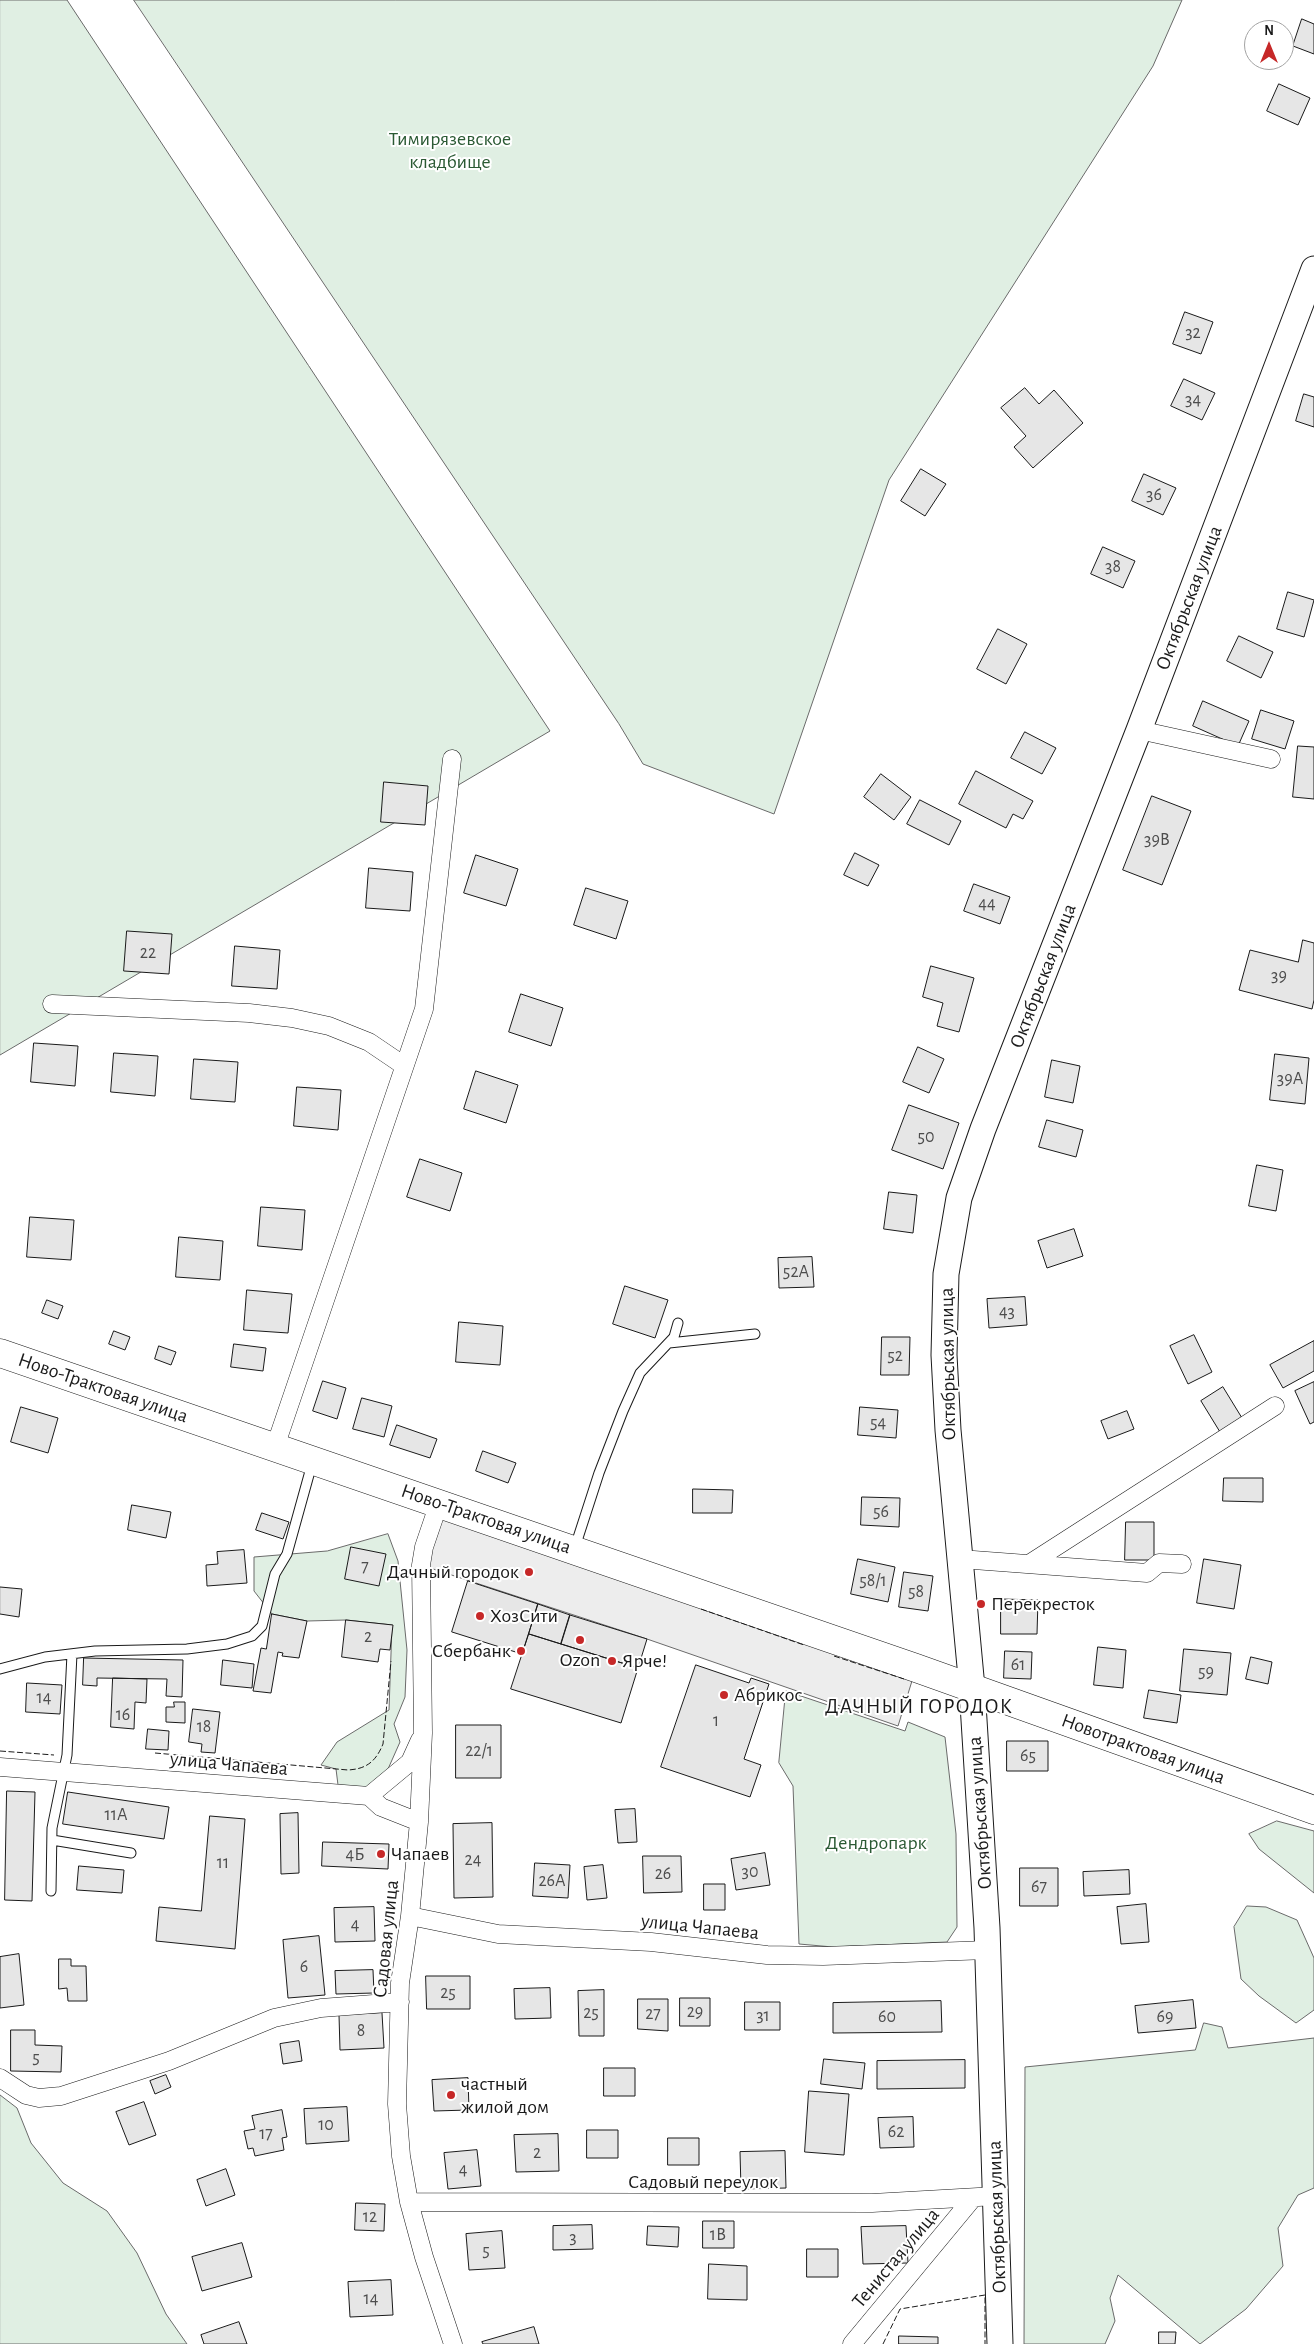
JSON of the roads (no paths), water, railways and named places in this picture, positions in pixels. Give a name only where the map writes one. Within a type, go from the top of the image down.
[{"type":"main road","name":"Ново-Трактовая улица","points":[[0,1354],[314,1460],[972,1688]]},
{"type":"main road","name":"Новотрактовая улица","points":[[972,1688],[1314,1810]]},
{"type":"street","name":"Октябрьская улица","points":[[1000,2344],[984,2197],[988,1950],[972,1688],[944,1356],[946,1274],[959,1198],[1314,269]]},
{"type":"street","points":[[1139,730],[1271,759]]},
{"type":"street","points":[[275,1447],[424,1009],[452,759]]},
{"type":"street","points":[[52,1004],[249,1013],[292,1018],[329,1026],[369,1042],[404,1065]]},
{"type":"street","points":[[1029,1564],[1275,1406]]},
{"type":"street","name":"Садовая улица","points":[[439,1503],[421,1566],[423,1733],[419,1822],[410,1916],[400,1983],[397,2104],[400,2156],[409,2202],[424,2257],[453,2344]]},
{"type":"street","points":[[960,1559],[1147,1574],[1159,1564],[1182,1564]]},
{"type":"street","points":[[419,1822],[382,1807],[369,1796],[410,1762],[423,1733]]},
{"type":"street","name":"улица Чапаева","points":[[0,1767],[369,1796]]},
{"type":"street","name":"улица Чапаева","points":[[410,1916],[498,1934],[651,1942],[767,1955],[823,1956],[988,1950]]},
{"type":"street","points":[[0,2078],[26,2095],[39,2098],[61,2096],[169,2061],[274,2018],[322,2008],[400,2002]]},
{"type":"street","name":"Садовый переулок","points":[[409,2202],[862,2204],[984,2197]]},
{"type":"street","name":"Тенистая улица","points":[[852,2344],[984,2197]]},
{"type":"lane","points":[[574,1550],[599,1473],[623,1410],[640,1374],[674,1337],[678,1323]]},
{"type":"lane","points":[[669,1343],[755,1334]]},
{"type":"lane","points":[[0,1669],[46,1657],[146,1648],[187,1649],[227,1644],[252,1636],[262,1626],[276,1574],[287,1554],[314,1460]]},
{"type":"lane","points":[[51,1891],[52,1840],[66,1755],[72,1654]]},
{"type":"lane","points":[[52,1840],[131,1852]]},
{"type":"place","name":"Дачный городок","points":[[529,1572]]},
{"type":"place","name":"Перекресток","points":[[981,1604]]},
{"type":"place","name":"ХозСити","points":[[480,1616]]},
{"type":"place","name":"Ozon","points":[[580,1640]]},
{"type":"place","name":"Сбербанк","points":[[521,1651]]},
{"type":"place","name":"Ярче!","points":[[612,1661]]},
{"type":"place","name":"Абрикос","points":[[724,1695]]},
{"type":"place","name":"Чапаев","points":[[381,1854]]},
{"type":"place","name":"частный жилой дом","points":[[451,2095]]},
{"type":"district","name":"ДАЧНЫЙ ГОРОДОК","points":[[919,1707]]},
{"type":"park label","name":"Тимирязевское кладбище","points":[[450,150]]},
{"type":"park label","name":"Дендропарк","points":[[876,1843]]}]
